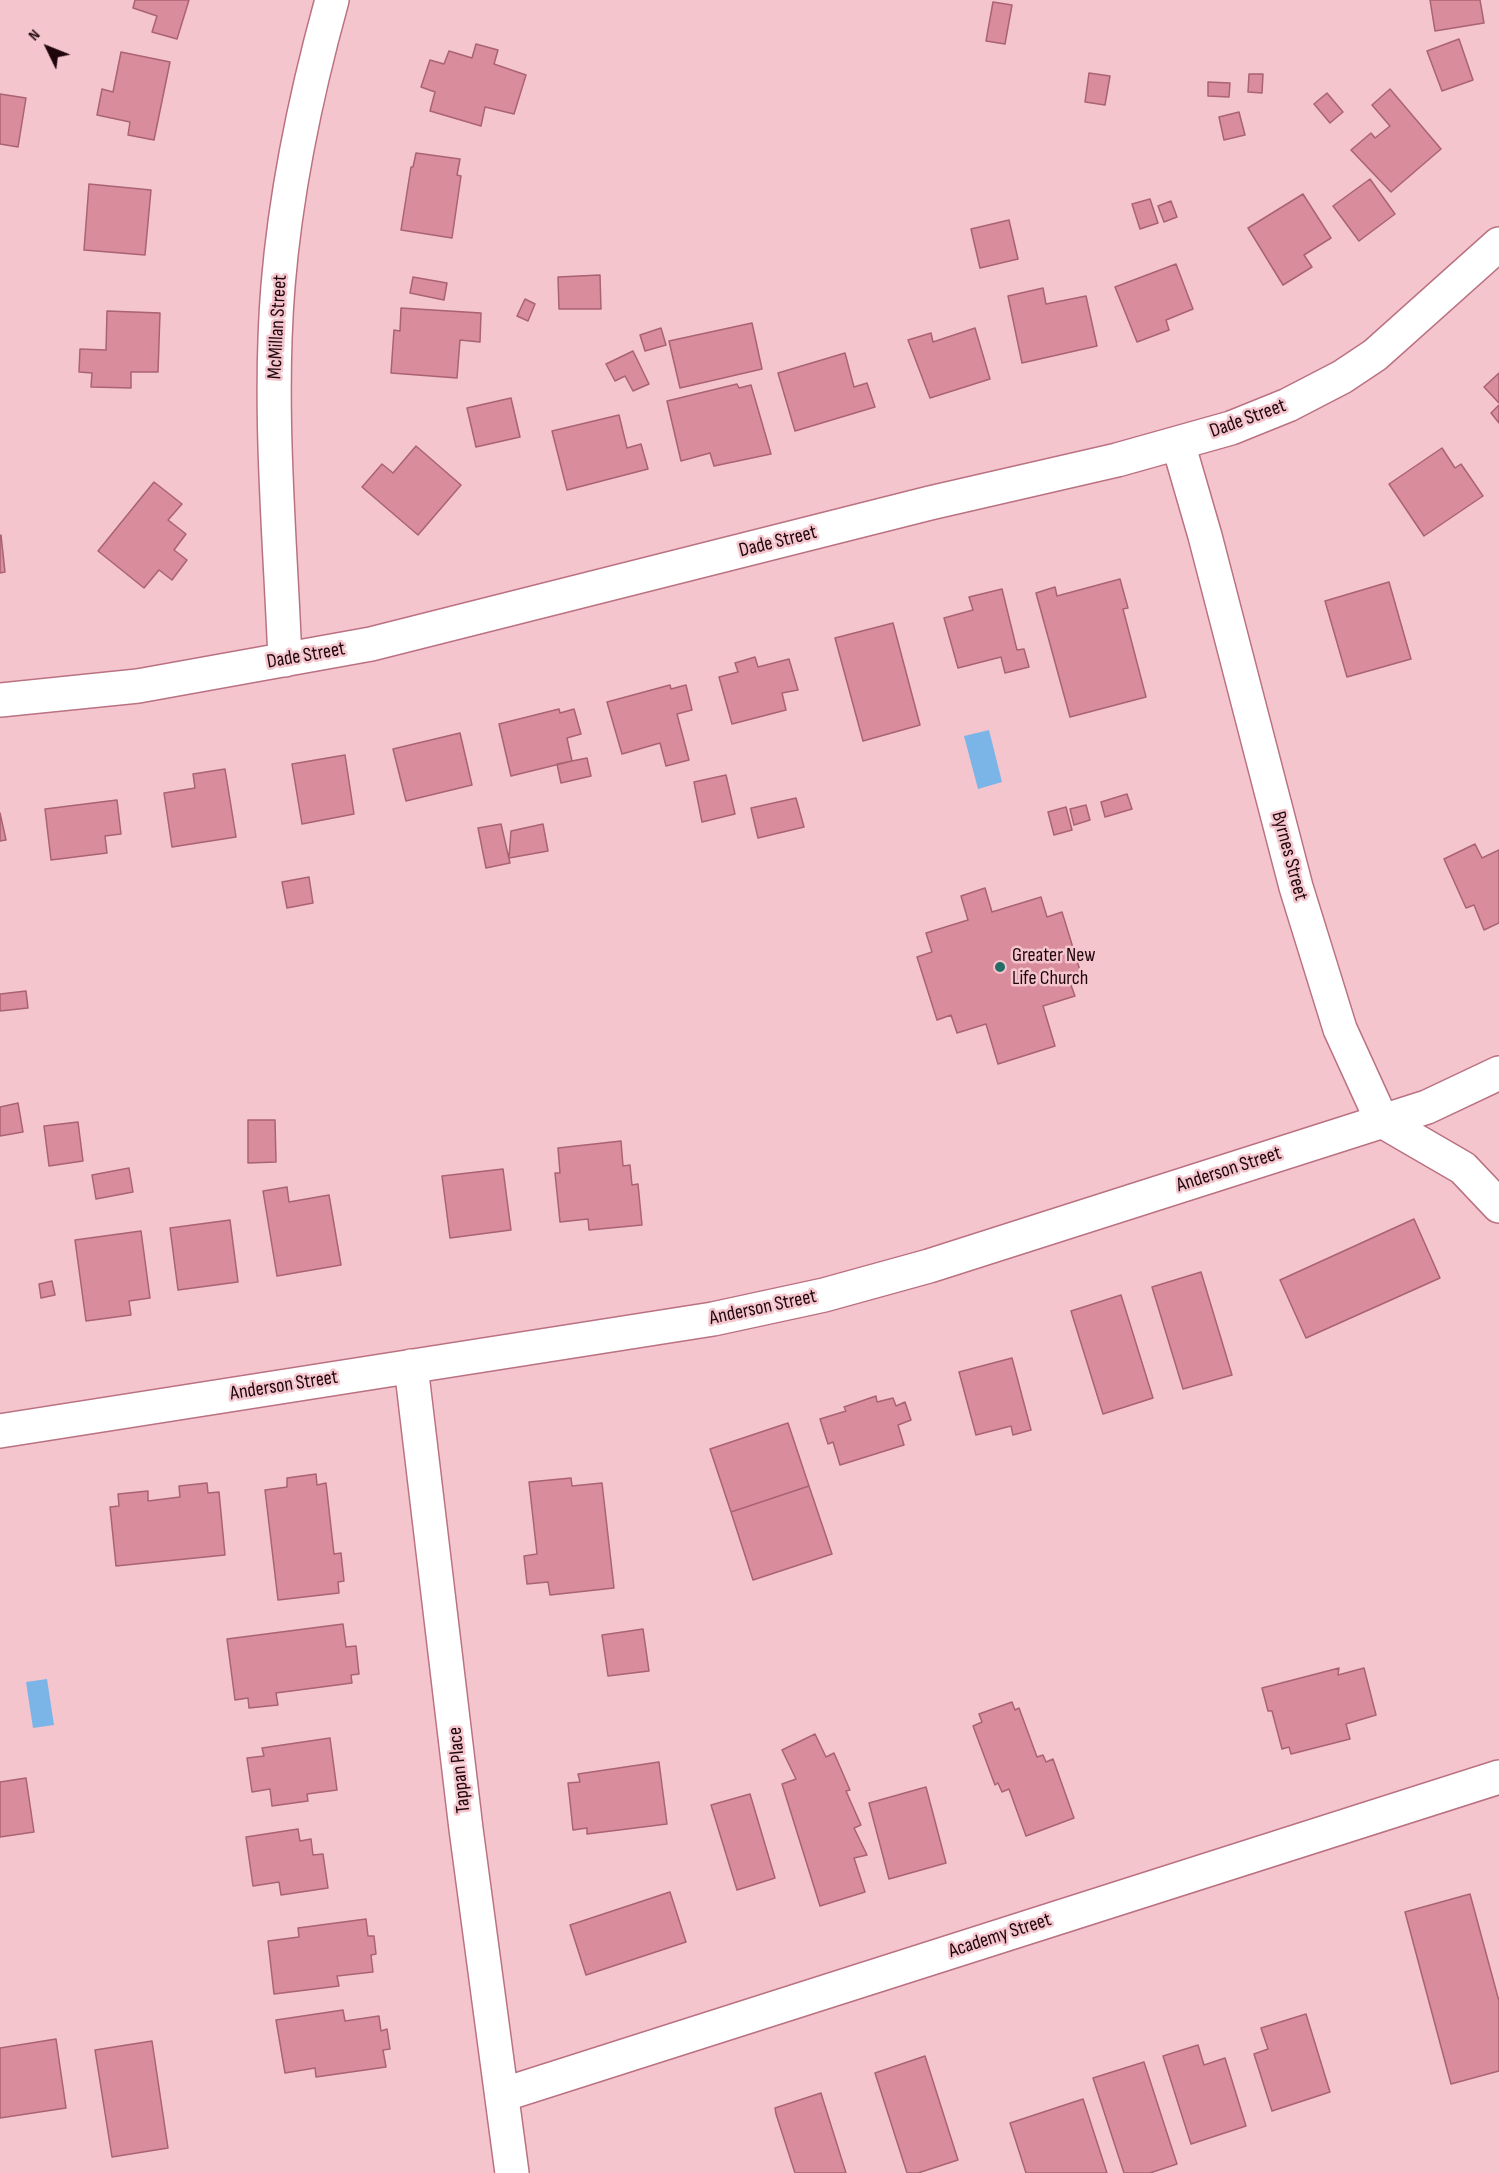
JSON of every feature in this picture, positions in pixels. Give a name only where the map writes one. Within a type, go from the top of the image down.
[{"type":"street","name":"McMillan Street","points":[[285,660],[276,440],[275,358],[278,287],[299,134],[332,0]]},
{"type":"street","name":"Dade Street","points":[[0,700],[138,686],[371,644],[955,497],[1117,460],[1231,428],[1274,412],[1342,377],[1376,355],[1499,244]]},
{"type":"street","name":"Byrnes Street","points":[[1178,443],[1205,536],[1296,887],[1340,1029],[1382,1121]]},
{"type":"street","name":"Anderson Street","points":[[0,1431],[746,1314],[929,1266],[1427,1107],[1499,1073]]},
{"type":"street","points":[[1382,1121],[1463,1168],[1499,1206]]},
{"type":"street","name":"Tappan Place","points":[[411,1366],[469,1850],[512,2173]]},
{"type":"street","name":"Academy Street","points":[[502,2095],[1499,1777]]},
{"type":"water","points":[[989,730],[1002,782],[978,789],[964,736]]},
{"type":"water","points":[[47,1679],[54,1725],[33,1728],[26,1682]]},
{"type":"building","points":[[135,0],[189,0],[177,39],[152,32],[157,16],[133,8]]},
{"type":"building","points":[[1430,0],[1480,0],[1484,23],[1435,31]]},
{"type":"building","points":[[993,2],[1012,5],[1005,44],[986,41]]},
{"type":"building","points":[[1459,39],[1473,80],[1442,91],[1427,51]]},
{"type":"building","points":[[476,44],[498,50],[494,64],[526,75],[514,114],[485,107],[481,126],[430,111],[435,92],[421,87],[430,60],[444,64],[449,51],[472,58]]},
{"type":"building","points":[[121,52],[170,62],[154,140],[128,135],[130,122],[97,115],[102,89],[113,92]]},
{"type":"building","points":[[1089,73],[1110,76],[1105,105],[1085,102]]},
{"type":"building","points":[[1249,74],[1263,74],[1262,93],[1248,92]]},
{"type":"building","points":[[1208,82],[1230,83],[1229,97],[1208,96]]},
{"type":"building","points":[[1390,89],[1441,149],[1391,192],[1351,150],[1371,133],[1375,138],[1390,126],[1372,105]]},
{"type":"building","points":[[1327,93],[1343,112],[1330,123],[1314,104]]},
{"type":"building","points":[[0,94],[26,98],[18,147],[0,144]]},
{"type":"building","points":[[1239,112],[1245,135],[1224,140],[1219,117]]},
{"type":"building","points":[[416,153],[460,159],[457,175],[461,176],[452,238],[401,230],[411,167],[413,167]]},
{"type":"building","points":[[1370,179],[1395,214],[1359,241],[1333,206]]},
{"type":"building","points":[[89,184],[151,190],[145,255],[84,250]]},
{"type":"building","points":[[1303,194],[1331,238],[1304,255],[1312,267],[1283,285],[1248,228]]},
{"type":"building","points":[[1150,199],[1158,223],[1140,229],[1132,204]]},
{"type":"building","points":[[1171,201],[1177,217],[1164,222],[1158,206]]},
{"type":"building","points":[[1009,220],[1018,259],[980,268],[971,229]]},
{"type":"building","points":[[1176,264],[1193,309],[1166,320],[1169,330],[1137,342],[1115,287]]},
{"type":"building","points":[[600,275],[601,309],[559,309],[558,277]]},
{"type":"building","points":[[413,277],[447,283],[444,300],[410,293]]},
{"type":"building","points":[[1043,288],[1046,304],[1086,296],[1097,346],[1022,363],[1008,296]]},
{"type":"building","points":[[525,299],[535,304],[528,321],[517,316]]},
{"type":"building","points":[[401,308],[481,313],[480,342],[460,340],[457,378],[391,373],[394,330],[400,331]]},
{"type":"building","points":[[107,311],[160,313],[158,372],[131,372],[131,388],[91,387],[92,373],[79,372],[80,349],[106,350]]},
{"type":"building","points":[[752,323],[762,369],[680,388],[669,341]]},
{"type":"building","points":[[661,328],[666,345],[645,351],[640,335]]},
{"type":"building","points":[[975,328],[990,379],[930,398],[908,340],[931,333],[933,342]]},
{"type":"building","points":[[633,351],[649,384],[633,391],[625,376],[615,381],[606,364]]},
{"type":"building","points":[[845,353],[854,387],[867,383],[875,407],[795,431],[778,373]]},
{"type":"building","points":[[1499,373],[1499,403],[1484,387]]},
{"type":"building","points":[[737,384],[739,388],[751,385],[771,454],[714,466],[710,453],[681,461],[667,401]]},
{"type":"building","points":[[511,398],[520,437],[476,447],[467,408]]},
{"type":"building","points":[[1499,405],[1499,423],[1491,413]]},
{"type":"building","points":[[619,415],[627,448],[641,444],[648,469],[567,490],[552,431]]},
{"type":"building","points":[[416,446],[461,485],[418,535],[362,487],[382,464],[393,473]]},
{"type":"building","points":[[1442,448],[1455,468],[1461,464],[1483,496],[1424,536],[1389,484]]},
{"type":"building","points":[[154,482],[182,504],[168,520],[186,534],[174,550],[187,560],[172,580],[159,570],[144,588],[98,551]]},
{"type":"building","points":[[0,536],[5,572],[0,573]]},
{"type":"building","points":[[1120,579],[1128,608],[1123,609],[1146,697],[1070,717],[1036,593],[1055,587],[1057,596]]},
{"type":"building","points":[[1389,582],[1411,659],[1347,677],[1325,601]]},
{"type":"building","points":[[1002,589],[1017,650],[1024,649],[1029,667],[1005,673],[1001,657],[958,668],[944,618],[973,610],[969,597]]},
{"type":"building","points":[[893,623],[920,725],[863,741],[835,638]]},
{"type":"building","points":[[755,657],[758,667],[789,659],[798,690],[782,693],[786,710],[732,724],[719,677],[738,672],[735,663]]},
{"type":"building","points":[[670,685],[671,689],[686,685],[692,710],[677,714],[689,760],[666,766],[660,743],[622,754],[607,702]]},
{"type":"building","points":[[559,709],[560,713],[574,709],[581,734],[567,738],[572,761],[511,776],[499,724]]},
{"type":"building","points":[[460,733],[472,785],[406,801],[393,749]]},
{"type":"building","points":[[345,755],[354,814],[302,824],[292,764]]},
{"type":"building","points":[[587,758],[591,776],[561,783],[557,764]]},
{"type":"building","points":[[225,769],[236,837],[172,847],[164,793],[195,788],[193,774]]},
{"type":"building","points":[[726,775],[735,814],[702,822],[694,782]]},
{"type":"building","points":[[1127,794],[1132,809],[1105,817],[1101,802]]},
{"type":"building","points":[[796,798],[804,827],[758,838],[751,808]]},
{"type":"building","points":[[117,800],[121,834],[105,836],[107,853],[51,860],[45,809]]},
{"type":"building","points":[[1086,805],[1090,820],[1074,825],[1070,809]]},
{"type":"building","points":[[1066,807],[1072,830],[1054,835],[1048,812]]},
{"type":"building","points":[[0,813],[6,840],[0,841]]},
{"type":"building","points":[[501,824],[510,863],[486,868],[478,828]]},
{"type":"building","points":[[543,824],[548,851],[509,858],[511,831]]},
{"type":"building","points":[[1475,844],[1482,858],[1499,850],[1499,923],[1484,930],[1474,905],[1466,908],[1444,859]]},
{"type":"building","points":[[309,877],[313,903],[287,908],[282,882]]},
{"type":"building","name":"Greater New Life Church","points":[[985,888],[992,912],[1041,897],[1047,917],[1062,912],[1082,977],[1069,980],[1075,996],[1043,1006],[1055,1046],[998,1064],[986,1024],[957,1033],[951,1015],[937,1020],[917,957],[932,952],[926,933],[968,920],[961,896]]},
{"type":"building","points":[[26,991],[28,1008],[0,1011],[0,994]]},
{"type":"building","points":[[18,1103],[23,1132],[0,1136],[0,1107]]},
{"type":"building","points":[[248,1120],[275,1120],[276,1162],[248,1163]]},
{"type":"building","points":[[78,1122],[83,1161],[49,1166],[44,1126]]},
{"type":"building","points":[[621,1141],[623,1166],[630,1165],[632,1185],[638,1184],[642,1225],[589,1230],[588,1219],[560,1222],[555,1173],[560,1173],[558,1148]]},
{"type":"building","points":[[129,1168],[133,1192],[96,1199],[92,1175]]},
{"type":"building","points":[[503,1169],[511,1230],[450,1238],[442,1176]]},
{"type":"building","points":[[287,1187],[289,1202],[329,1195],[341,1265],[277,1276],[263,1191]]},
{"type":"building","points":[[1414,1219],[1440,1278],[1306,1338],[1280,1280]]},
{"type":"building","points":[[230,1220],[238,1282],[178,1290],[170,1228]]},
{"type":"building","points":[[141,1231],[150,1298],[129,1301],[131,1315],[86,1321],[75,1240]]},
{"type":"building","points":[[1201,1272],[1232,1375],[1183,1389],[1152,1287]]},
{"type":"building","points":[[52,1281],[55,1295],[41,1298],[39,1284]]},
{"type":"building","points":[[1121,1295],[1153,1398],[1103,1414],[1071,1311]]},
{"type":"building","points":[[1012,1358],[1031,1430],[1013,1435],[1011,1426],[976,1435],[959,1372]]},
{"type":"building","points":[[876,1396],[877,1402],[893,1398],[896,1406],[905,1402],[911,1420],[898,1425],[904,1445],[840,1465],[833,1442],[828,1444],[820,1419],[846,1411],[844,1407]]},
{"type":"building","points":[[788,1423],[809,1486],[731,1512],[710,1449]]},
{"type":"building","points":[[316,1474],[317,1485],[326,1483],[334,1554],[341,1553],[344,1581],[338,1582],[339,1593],[278,1600],[265,1490],[287,1487],[287,1478]]},
{"type":"building","points":[[571,1478],[572,1486],[602,1483],[614,1588],[550,1595],[548,1582],[527,1584],[524,1556],[537,1554],[529,1482]]},
{"type":"building","points":[[207,1483],[208,1493],[219,1492],[225,1555],[116,1566],[110,1507],[119,1506],[118,1494],[148,1491],[148,1501],[180,1497],[179,1486]]},
{"type":"building","points":[[809,1486],[832,1554],[753,1580],[731,1512]]},
{"type":"building","points":[[343,1624],[346,1647],[356,1646],[359,1674],[351,1675],[352,1683],[276,1693],[278,1705],[249,1708],[248,1698],[235,1700],[227,1639]]},
{"type":"building","points":[[643,1629],[649,1671],[608,1676],[602,1635]]},
{"type":"building","points":[[1339,1668],[1338,1675],[1364,1668],[1376,1715],[1346,1724],[1350,1739],[1291,1754],[1289,1747],[1282,1749],[1272,1711],[1268,1711],[1262,1688]]},
{"type":"building","points":[[1012,1702],[1015,1710],[1019,1708],[1037,1757],[1043,1755],[1046,1762],[1053,1759],[1074,1818],[1026,1836],[1009,1789],[1002,1792],[998,1783],[995,1785],[973,1726],[982,1722],[979,1714]]},
{"type":"building","points":[[815,1734],[826,1757],[834,1753],[850,1790],[846,1791],[861,1825],[854,1828],[867,1855],[854,1858],[865,1892],[820,1906],[782,1784],[796,1779],[782,1750]]},
{"type":"building","points":[[330,1738],[337,1790],[307,1794],[308,1801],[272,1806],[270,1789],[252,1792],[247,1758],[264,1756],[262,1748]]},
{"type":"building","points":[[659,1762],[667,1824],[587,1834],[587,1828],[573,1830],[568,1783],[580,1782],[578,1774]]},
{"type":"building","points":[[26,1778],[34,1832],[0,1837],[0,1782]]},
{"type":"building","points":[[926,1787],[946,1863],[889,1879],[869,1803]]},
{"type":"building","points":[[750,1794],[775,1878],[737,1890],[711,1805]]},
{"type":"building","points":[[298,1829],[300,1841],[311,1839],[313,1855],[323,1854],[328,1888],[281,1895],[279,1882],[253,1886],[246,1837]]},
{"type":"building","points":[[670,1892],[686,1942],[586,1975],[570,1925]]},
{"type":"building","points":[[1470,1894],[1499,2001],[1499,2071],[1451,2084],[1405,1912]]},
{"type":"building","points":[[366,1919],[368,1936],[374,1936],[376,1954],[371,1955],[373,1972],[337,1976],[339,1986],[274,1994],[268,1941],[299,1937],[298,1928]]},
{"type":"building","points":[[343,2010],[345,2021],[379,2016],[381,2031],[387,2029],[390,2049],[383,2050],[386,2067],[316,2077],[315,2068],[285,2073],[276,2020]]},
{"type":"building","points":[[1306,2014],[1330,2092],[1272,2111],[1254,2054],[1268,2049],[1261,2028]]},
{"type":"building","points":[[56,2039],[66,2108],[0,2118],[0,2048]]},
{"type":"building","points":[[152,2041],[168,2148],[112,2157],[95,2050]]},
{"type":"building","points":[[1198,2045],[1204,2065],[1225,2058],[1246,2126],[1191,2144],[1163,2056]]},
{"type":"building","points":[[925,2056],[958,2160],[918,2173],[907,2173],[875,2073]]},
{"type":"building","points":[[1144,2062],[1177,2164],[1150,2173],[1124,2173],[1093,2078]]},
{"type":"building","points":[[821,2093],[846,2173],[795,2173],[775,2108]]},
{"type":"building","points":[[1083,2099],[1107,2173],[1026,2173],[1010,2123]]},
{"type":"place","name":"Greater New Life Church","points":[[1000,967]]}]
